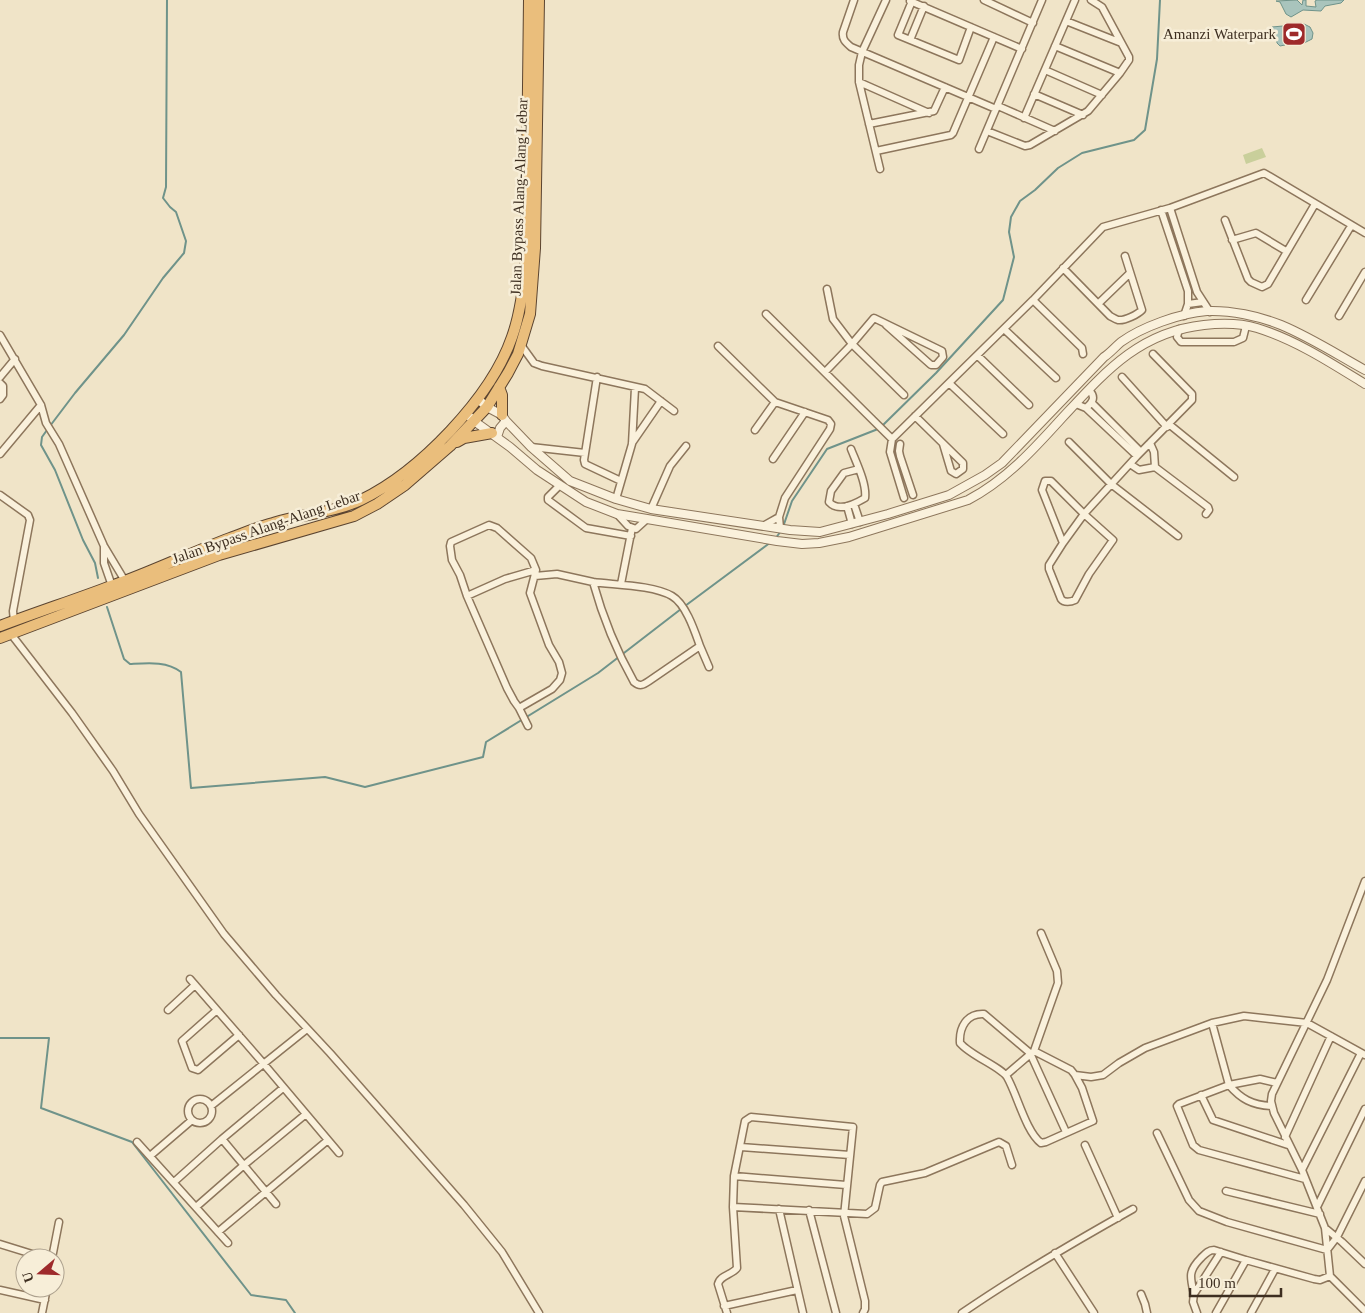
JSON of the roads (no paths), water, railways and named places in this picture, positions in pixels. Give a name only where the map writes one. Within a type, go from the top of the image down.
[{"type":"highway","name":"Jalan Bypass Alang-Alang Lebar","points":[[0,626],[219,555],[354,516],[377,504],[405,484],[450,446],[470,417],[512,337],[524,284],[526,259],[529,0]]},
{"type":"highway","name":"Jalan Bypass Alang-Alang Lebar","points":[[0,638],[105,593],[125,580],[200,550],[273,523],[344,507],[361,500],[421,459],[470,417],[487,407],[508,373],[522,345],[530,314],[535,248],[539,0]]},
{"type":"highway","points":[[499,387],[502,395],[504,418]]},
{"type":"highway","points":[[450,446],[464,438],[494,435]]},
{"type":"street","points":[[854,0],[844,23],[842,37],[851,47],[968,98],[1055,131]]},
{"type":"street","points":[[880,169],[859,82],[859,65],[862,52],[886,0]]},
{"type":"street","points":[[984,0],[1033,23]]},
{"type":"street","points":[[979,149],[1042,0]]},
{"type":"street","points":[[1024,118],[1075,0]]},
{"type":"street","points":[[987,131],[1027,146],[1083,115],[1120,73],[1129,60],[1102,7],[1091,0]]},
{"type":"street","points":[[971,27],[959,60],[898,35],[911,1],[1022,49]]},
{"type":"street","points":[[910,40],[924,6]]},
{"type":"street","points":[[1066,21],[1119,42]]},
{"type":"street","points":[[876,151],[951,134],[994,37]]},
{"type":"street","points":[[1055,46],[1120,73]]},
{"type":"street","points":[[1045,70],[1102,95]]},
{"type":"street","points":[[859,82],[929,113]]},
{"type":"street","points":[[870,124],[934,111],[945,88]]},
{"type":"street","points":[[1034,94],[1083,115]]},
{"type":"street","points":[[904,509],[902,502],[904,498],[891,458],[892,439],[1033,300],[1103,227],[1170,208],[1264,173],[1365,233]]},
{"type":"street","points":[[1225,220],[1248,279],[1262,286],[1268,284],[1315,204]]},
{"type":"street","points":[[1170,208],[1197,292],[1210,312]]},
{"type":"street","points":[[1161,210],[1188,291],[1188,304],[1184,316]]},
{"type":"street","points":[[1306,300],[1351,226]]},
{"type":"street","points":[[1232,240],[1256,233],[1286,251]]},
{"type":"street","points":[[1063,268],[1110,316],[1120,320],[1142,311],[1125,256]]},
{"type":"street","points":[[1099,303],[1130,272]]},
{"type":"street","points":[[1339,316],[1365,272]]},
{"type":"street","points":[[827,288],[833,319],[852,344],[904,395]]},
{"type":"street","points":[[1033,300],[1082,348],[1083,354]]},
{"type":"street","points":[[1188,304],[1202,302]]},
{"type":"street","points":[[478,399],[504,418],[531,447],[570,481],[616,499],[651,509],[780,529],[820,532],[921,504],[962,489],[1002,462],[1122,342],[1141,331],[1169,320],[1210,312],[1248,315],[1280,324],[1365,370]]},
{"type":"street","points":[[766,314],[892,439]]},
{"type":"street","points":[[824,372],[852,344],[874,318],[942,351],[944,353],[943,357],[936,365],[930,365],[886,325]]},
{"type":"street","points":[[470,417],[559,486],[586,502],[618,514],[777,542],[802,544],[830,542],[968,500],[986,491],[1008,473],[1113,366],[1134,350],[1162,334],[1178,329],[1212,324],[1257,328],[1319,356],[1365,384]]},
{"type":"street","points":[[1178,329],[1178,338],[1181,342],[1234,342],[1243,338],[1246,326]]},
{"type":"street","points":[[1004,329],[1056,378]]},
{"type":"street","points":[[0,335],[41,405],[46,423],[59,444],[104,546],[125,580]]},
{"type":"street","points":[[522,345],[534,363],[644,389],[674,411]]},
{"type":"street","points":[[718,346],[775,402],[828,420],[831,424],[830,429],[785,498],[779,517],[780,529]]},
{"type":"street","points":[[1063,543],[1042,490],[1045,481],[1051,481],[1084,514],[1113,540],[1089,574],[1075,600],[1066,602],[1061,600],[1048,569],[1049,565],[1084,514],[1192,400],[1192,394],[1153,354]]},
{"type":"street","points":[[977,355],[1029,405]]},
{"type":"street","points":[[1104,358],[1113,366]]},
{"type":"street","points":[[0,377],[15,359]]},
{"type":"street","points":[[597,377],[584,460],[586,464],[620,481]]},
{"type":"street","points":[[1122,377],[1169,426],[1234,477]]},
{"type":"street","points":[[0,383],[3,386],[3,396],[0,399]]},
{"type":"street","points":[[949,383],[1003,434]]},
{"type":"street","points":[[616,499],[632,444],[635,388]]},
{"type":"street","points":[[1086,408],[1092,403],[1094,398],[1089,390]]},
{"type":"street","points":[[632,444],[661,401]]},
{"type":"street","points":[[755,430],[775,402]]},
{"type":"street","points":[[1092,403],[1139,454]]},
{"type":"street","points":[[1076,404],[1086,408],[1139,454]]},
{"type":"street","points":[[0,454],[41,405]]},
{"type":"street","points":[[773,459],[805,412]]},
{"type":"street","points":[[915,416],[943,444]]},
{"type":"street","points":[[494,435],[500,428],[504,418]]},
{"type":"street","points":[[1069,442],[1111,484],[1178,536]]},
{"type":"street","points":[[1150,443],[1154,452],[1155,467]]},
{"type":"street","points":[[900,444],[900,456],[913,495],[921,504]]},
{"type":"street","points":[[651,509],[670,466],[686,446]]},
{"type":"street","points":[[531,447],[585,454]]},
{"type":"street","points":[[851,449],[859,469],[865,497],[847,506],[831,505],[829,502],[831,491],[844,473],[859,469]]},
{"type":"street","points":[[891,458],[900,456]]},
{"type":"street","points":[[1130,464],[1139,470],[1155,467],[1208,507],[1209,510],[1206,514]]},
{"type":"street","points":[[559,486],[548,499],[586,528],[631,536]]},
{"type":"street","points":[[0,495],[28,515],[30,520],[13,611],[14,621]]},
{"type":"street","points":[[904,498],[913,495]]},
{"type":"street","points":[[854,504],[856,523]]},
{"type":"street","points":[[847,506],[856,523]]},
{"type":"street","points":[[618,514],[632,528],[636,529],[647,519]]},
{"type":"street","points":[[762,526],[779,517]]},
{"type":"street","points":[[709,529],[712,524],[712,518]]},
{"type":"street","points":[[722,531],[721,525],[724,520]]},
{"type":"street","points":[[520,710],[552,689],[560,680],[562,673],[559,662],[549,645],[530,593],[530,587],[536,574],[527,553],[497,528],[489,525],[452,542],[450,546],[452,560],[514,702],[526,724]]},
{"type":"street","points":[[622,584],[632,528]]},
{"type":"street","points":[[104,546],[105,593]]},
{"type":"street","points":[[467,596],[505,579],[536,574],[557,574],[593,582],[622,584],[660,591],[674,596],[681,604],[694,628],[709,667]]},
{"type":"street","points":[[593,582],[601,610],[617,650],[634,682],[641,686],[700,646]]},
{"type":"street","points":[[11,634],[72,713],[113,771],[139,814],[224,934],[264,982],[437,1174],[497,1246],[515,1271],[539,1313]]},
{"type":"street","points":[[1363,1311],[1330,1276],[1325,1228],[1302,1170],[1284,1138],[1271,1106],[1272,1094],[1328,980],[1365,881]]},
{"type":"street","points":[[1006,1075],[1032,1052],[1058,983],[1057,971],[1041,933]]},
{"type":"street","points":[[190,979],[339,1153]]},
{"type":"street","points":[[168,1010],[196,985]]},
{"type":"street","points":[[217,1010],[182,1041],[192,1068],[198,1070],[239,1036]]},
{"type":"street","points":[[984,1014],[1032,1052],[1071,1070],[1082,1088],[1093,1120],[1046,1142],[1039,1142],[1024,1116],[1006,1075],[974,1055],[960,1043],[960,1030],[969,1019],[984,1014]]},
{"type":"street","points":[[1075,1075],[1091,1077],[1103,1075],[1145,1048],[1212,1023],[1244,1016],[1308,1023],[1363,1054],[1302,1170]]},
{"type":"street","points":[[1212,1023],[1230,1085],[1238,1094],[1251,1103],[1271,1106]]},
{"type":"street","points":[[211,1106],[307,1029]]},
{"type":"street","points":[[1284,1138],[1332,1036]]},
{"type":"street","points":[[1032,1052],[1066,1132]]},
{"type":"street","points":[[1277,1083],[1260,1079],[1230,1085],[1177,1106],[1196,1148],[1201,1151],[1305,1179]]},
{"type":"street","points":[[174,1182],[283,1088]]},
{"type":"street","points":[[1201,1096],[1213,1120],[1288,1145]]},
{"type":"street","points":[[196,1100],[205,1100],[211,1106],[212,1114],[208,1121],[200,1123],[192,1120],[188,1113],[190,1105],[196,1100]]},
{"type":"street","points":[[1317,1207],[1365,1109]]},
{"type":"street","points":[[196,1207],[306,1114]]},
{"type":"street","points":[[797,1290],[726,1310],[719,1290],[718,1282],[736,1269],[733,1207],[734,1176],[747,1118],[753,1117],[853,1128],[844,1214],[865,1301],[863,1313]]},
{"type":"street","points":[[150,1156],[192,1120]]},
{"type":"street","points":[[1157,1133],[1189,1200],[1199,1211],[1227,1222],[1327,1250]]},
{"type":"street","points":[[222,1139],[276,1204]]},
{"type":"street","points":[[218,1232],[328,1140]]},
{"type":"street","points":[[137,1142],[228,1243]]},
{"type":"street","points":[[733,1207],[864,1214],[871,1212],[875,1208],[882,1182],[925,1173],[998,1142],[1006,1146],[1012,1166]]},
{"type":"street","points":[[1085,1145],[1118,1218]]},
{"type":"street","points":[[741,1147],[850,1155]]},
{"type":"street","points":[[734,1176],[846,1185]]},
{"type":"street","points":[[1327,1250],[1337,1237],[1365,1181]]},
{"type":"street","points":[[1226,1190],[1320,1214]]},
{"type":"street","points":[[779,1209],[802,1313]]},
{"type":"street","points":[[809,1210],[836,1313]]},
{"type":"street","points":[[962,1313],[1055,1253],[1133,1210]]},
{"type":"street","points":[[54,1248],[59,1222]]},
{"type":"street","points":[[1325,1228],[1365,1264]]},
{"type":"street","points":[[0,1244],[15,1249]]},
{"type":"street","points":[[1197,1313],[1193,1302],[1192,1267],[1209,1251],[1221,1252],[1275,1269],[1320,1280],[1330,1276]]},
{"type":"street","points":[[1194,1294],[1221,1252]]},
{"type":"street","points":[[1055,1253],[1094,1313]]},
{"type":"street","points":[[1216,1313],[1246,1260]]},
{"type":"street","points":[[1251,1313],[1275,1269]]},
{"type":"street","points":[[0,1290],[44,1300],[42,1313]]},
{"type":"street","points":[[1140,1294],[1147,1313]]},
{"type":"water","name":"Amanzi Waterpark","points":[[1297,0],[1302,5],[1303,0],[1306,0],[1306,6],[1316,7],[1315,1],[1317,0],[1344,0],[1341,3],[1325,6],[1321,11],[1303,10],[1291,17],[1286,14],[1280,2],[1276,1]]},
{"type":"water","name":"Amanzi Waterpark","points":[[1304,24],[1310,27],[1313,33],[1312,39],[1302,44],[1293,40],[1287,41],[1285,45],[1280,46],[1271,30],[1272,27],[1283,26],[1289,31]]},
{"type":"waterway","points":[[50,426],[124,335],[163,278],[184,253],[186,241],[176,212],[163,198],[166,187],[167,0]]},
{"type":"waterway","points":[[882,426],[936,373],[1003,300],[1014,257],[1009,232],[1011,217],[1020,201],[1035,190],[1058,168],[1082,153],[1134,140],[1145,130],[1157,59],[1160,0]]},
{"type":"waterway","points":[[783,527],[792,501],[827,449],[878,429]]},
{"type":"waterway","points":[[47,430],[42,437],[41,445],[55,470],[83,540],[95,563],[98,578]]},
{"type":"waterway","points":[[775,539],[781,531]]},
{"type":"waterway","points":[[685,606],[771,542]]},
{"type":"waterway","points":[[107,607],[124,659],[130,664],[163,664],[176,668],[181,672],[191,788],[325,777],[365,787],[483,757],[486,742],[598,673],[681,609]]},
{"type":"waterway","points":[[0,1038],[49,1038],[41,1108],[132,1142],[251,1295],[286,1300],[295,1313]]},
{"type":"place","name":"Amanzi Waterpark","points":[[1294,34]]}]
